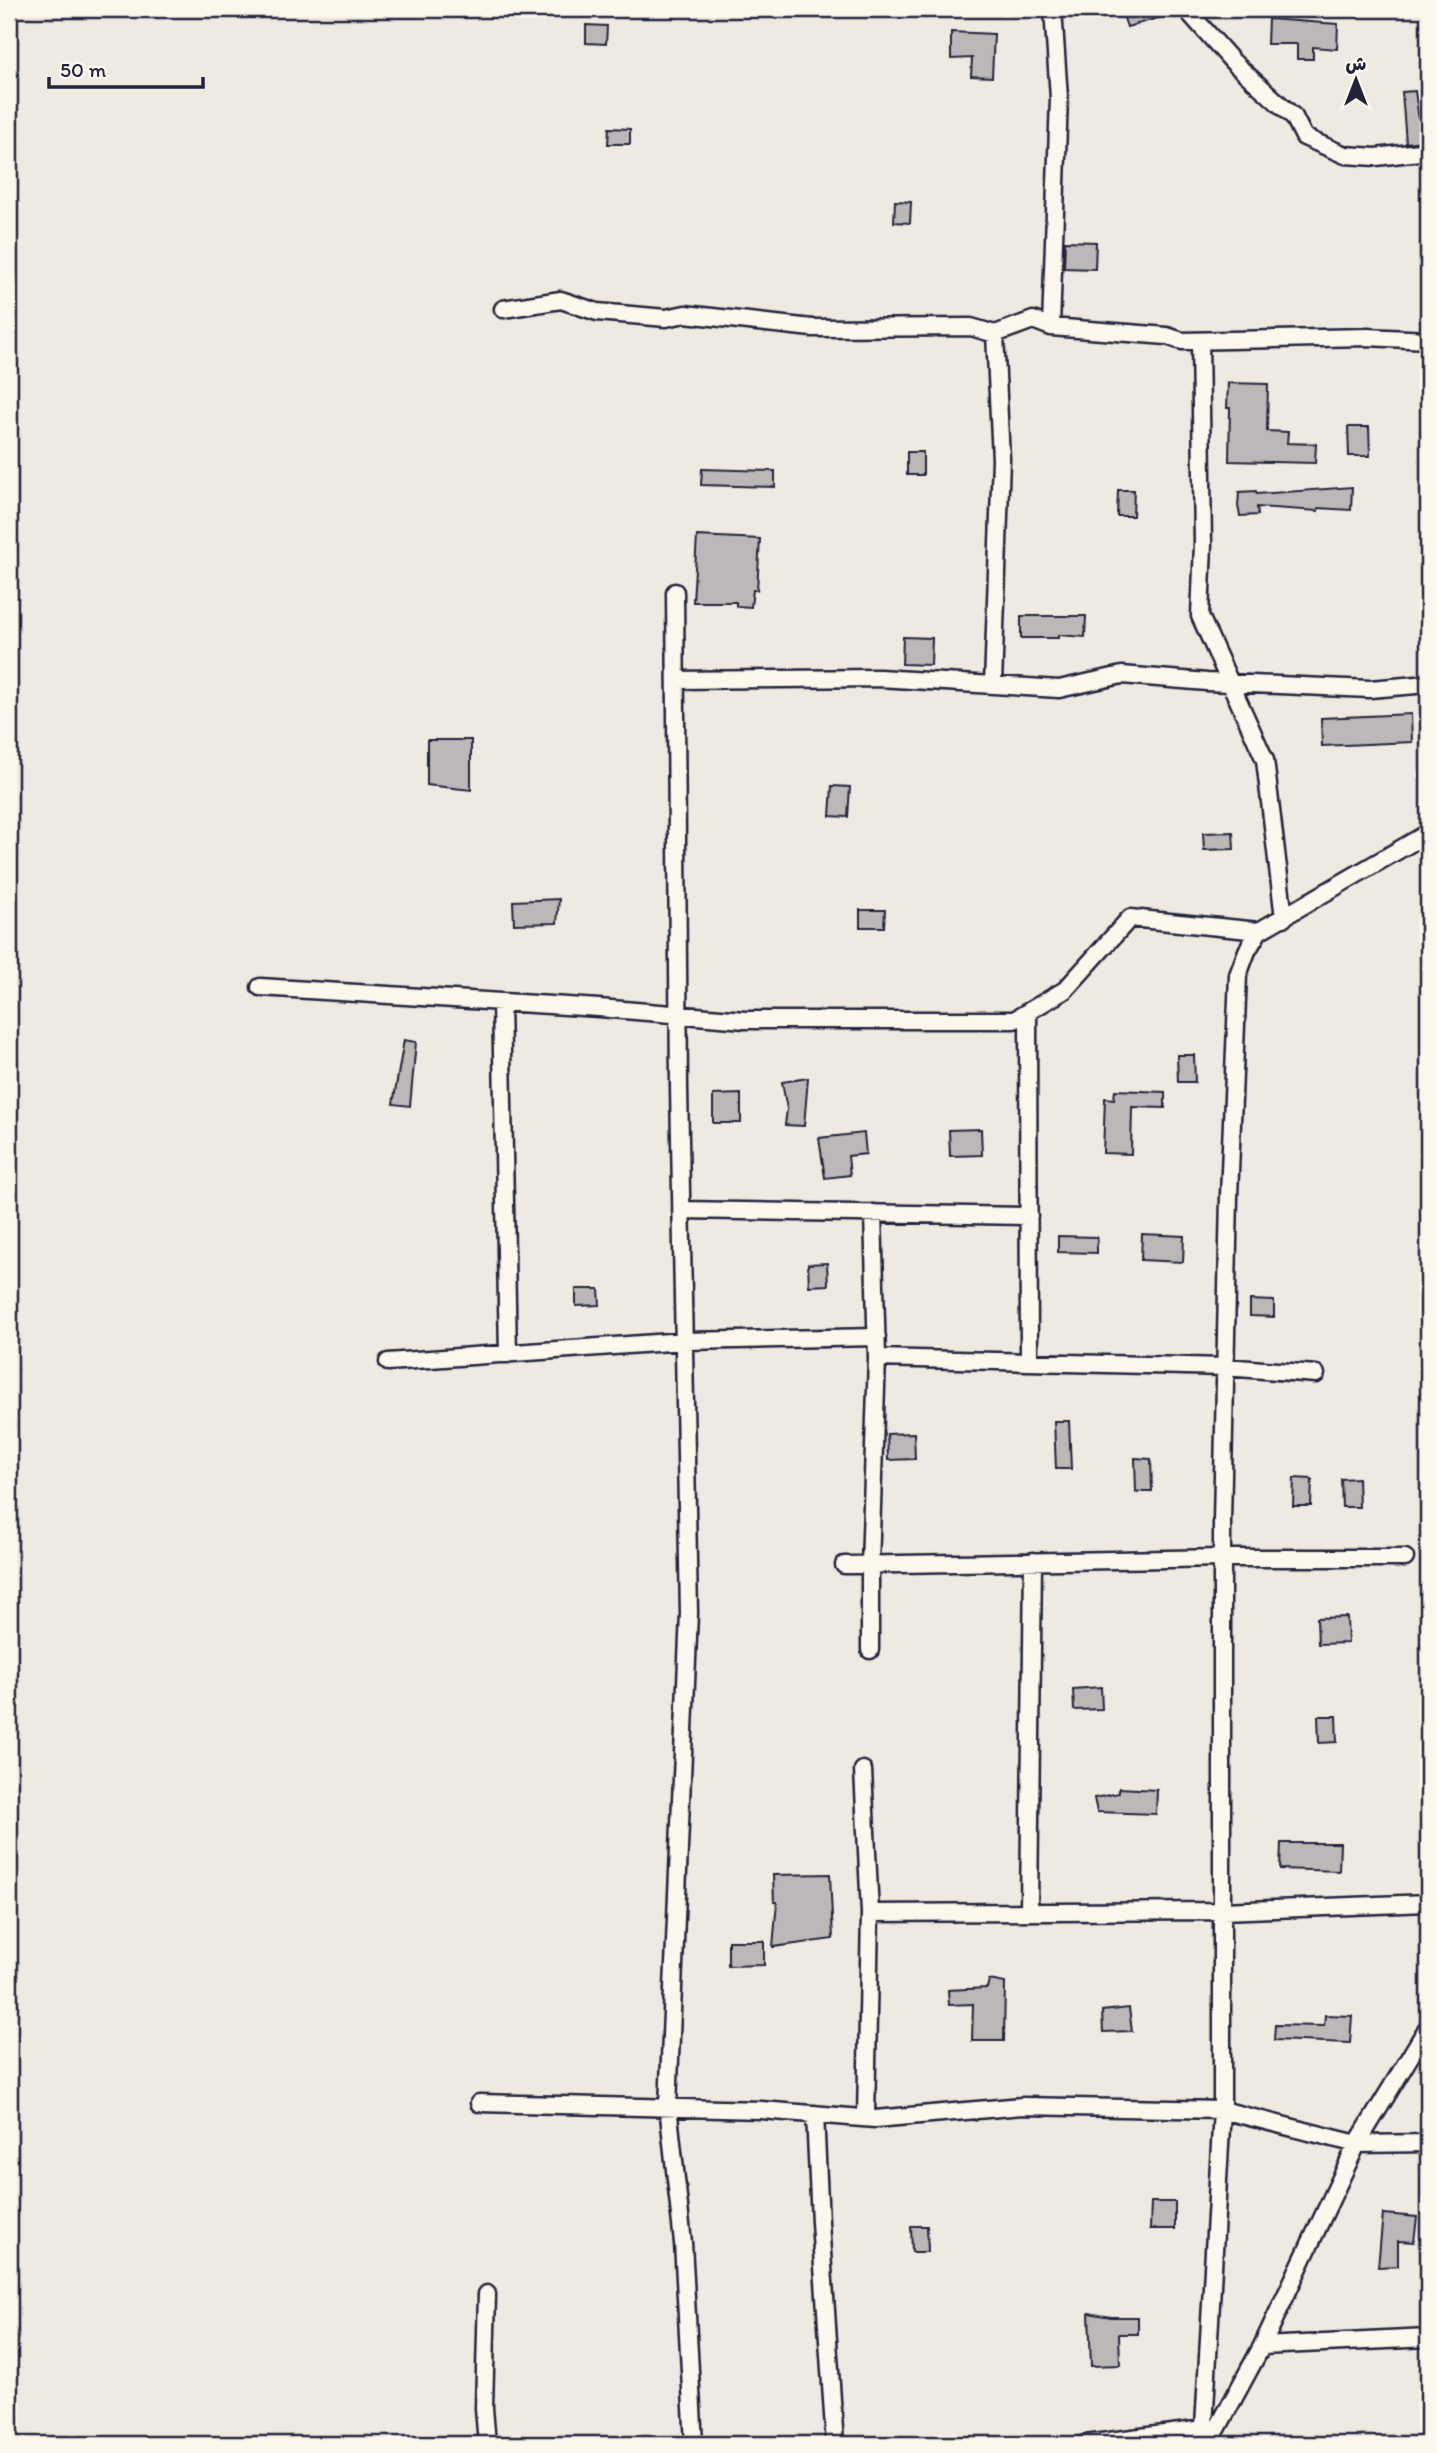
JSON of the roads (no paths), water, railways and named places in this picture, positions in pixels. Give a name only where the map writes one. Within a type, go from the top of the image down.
[{"type":"street","points":[[1051,327],[1059,98],[1052,9]]},
{"type":"street","points":[[1186,9],[1233,62],[1294,117],[1304,137],[1345,155],[1376,157],[1428,151]]},
{"type":"street","points":[[503,309],[561,300],[597,312],[666,318],[685,314],[811,328],[971,327],[995,334],[1033,320],[1051,327],[1167,336],[1182,341],[1367,337],[1428,340]]},
{"type":"street","points":[[993,685],[1001,459],[995,334]]},
{"type":"street","points":[[1200,341],[1203,544],[1200,617],[1265,760],[1284,918]]},
{"type":"street","points":[[674,592],[689,1613],[668,2106],[683,2243],[694,2444]]},
{"type":"street","points":[[676,680],[879,678],[1059,689],[1122,675],[1370,689],[1428,684]]},
{"type":"street","points":[[1205,2439],[1222,2110],[1222,1558],[1229,1196],[1238,975],[1247,951],[1259,931],[1428,833]]},
{"type":"street","points":[[260,987],[745,1020],[1014,1020],[1065,990],[1130,918],[1259,931]]},
{"type":"street","points":[[501,1002],[508,1353]]},
{"type":"street","points":[[1028,1012],[1030,1362]]},
{"type":"street","points":[[681,1210],[1029,1216]]},
{"type":"street","points":[[870,1650],[877,1358],[873,1213]]},
{"type":"street","points":[[388,1362],[684,1340],[877,1337]]},
{"type":"street","points":[[877,1358],[1225,1367],[1316,1374]]},
{"type":"street","points":[[844,1565],[1222,1558],[1405,1558]]},
{"type":"street","points":[[1030,1911],[1033,1562]]},
{"type":"street","points":[[863,1770],[870,1913],[866,2118]]},
{"type":"street","points":[[870,1913],[1222,1911],[1428,1903]]},
{"type":"street","points":[[1205,2439],[1262,2346],[1357,2144],[1428,2027]]},
{"type":"street","points":[[479,2103],[668,2106],[866,2118],[1022,2106],[1222,2110],[1357,2144],[1428,2143]]},
{"type":"street","points":[[815,2114],[835,2444]]},
{"type":"street","points":[[487,2294],[484,2408],[487,2444]]},
{"type":"street","points":[[1262,2346],[1428,2338]]},
{"type":"street","points":[[1085,2444],[1205,2439]]}]
